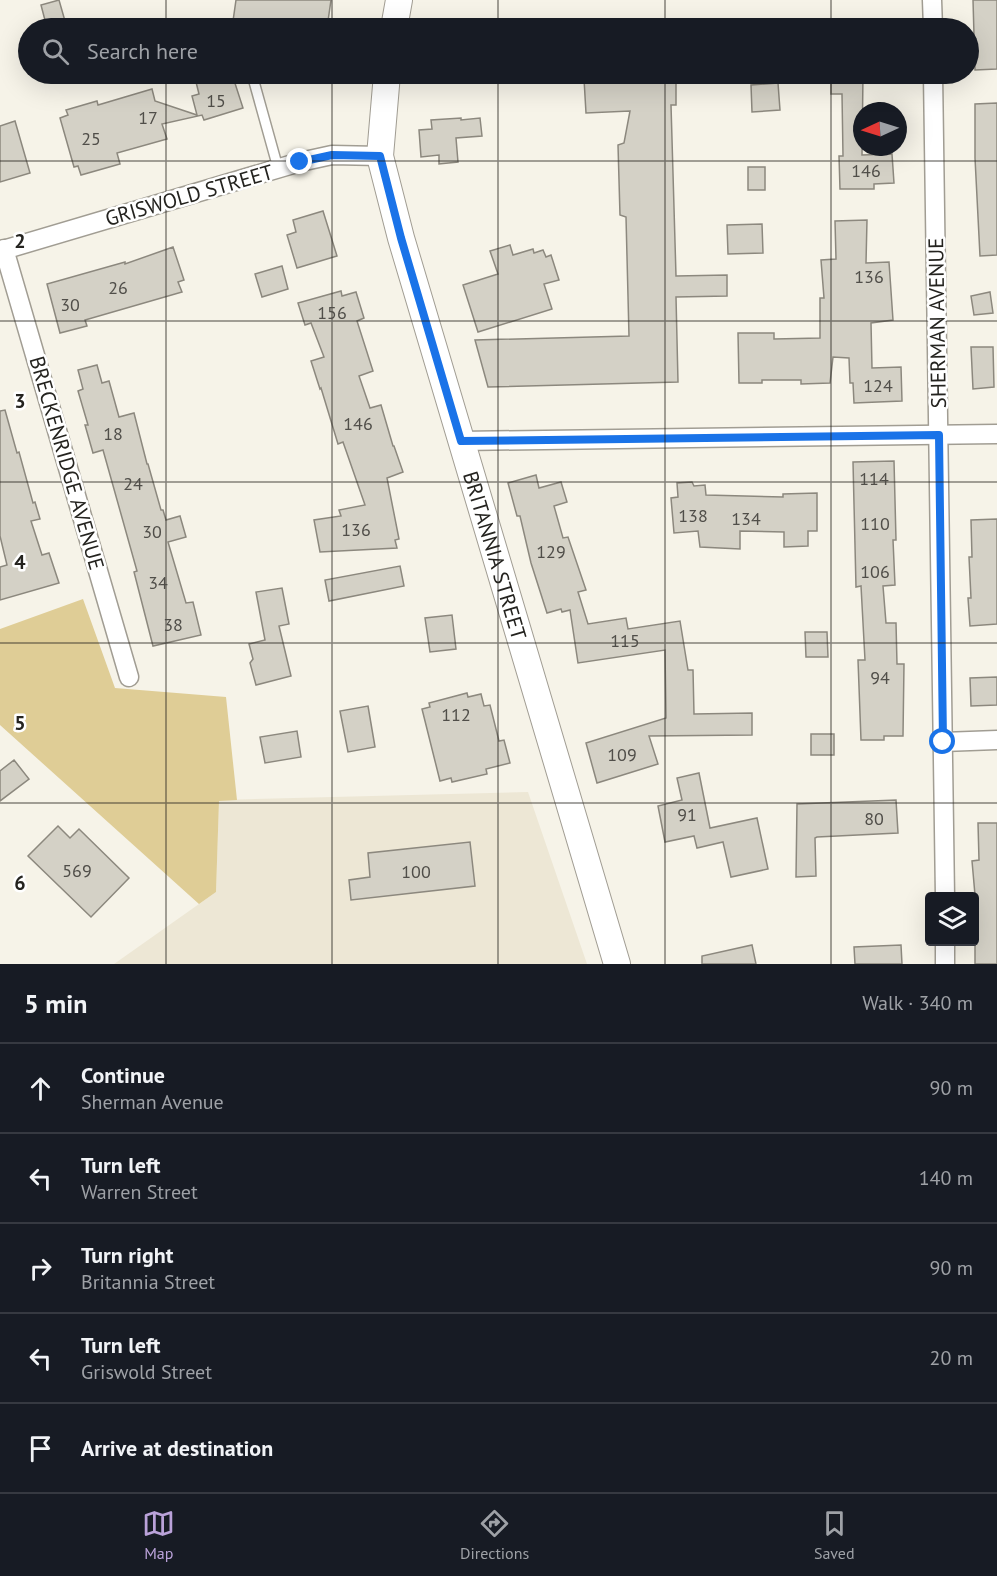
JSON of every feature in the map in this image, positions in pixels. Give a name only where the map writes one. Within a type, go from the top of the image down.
[{"type":"main road","points":[[396,18],[399,0]]},
{"type":"main road","name":"BRITANNIA STREET","points":[[386,84],[380,156],[401,238],[617,964]]},
{"type":"street","points":[[932,0],[933,18]]},
{"type":"street","name":"SHERMAN AVENUE","points":[[933,84],[945,892]]},
{"type":"street","name":"GRISWOLD STREET","points":[[2,250],[278,168],[332,155],[380,156]]},
{"type":"street","name":"BRECKENRIDGE AVENUE","points":[[2,250],[129,677]]},
{"type":"street","points":[[461,441],[997,435]]},
{"type":"street","points":[[943,742],[997,740]]},
{"type":"street","points":[[945,946],[945,964]]},
{"type":"lane","points":[[255,84],[278,168]]},
{"type":"shaded area","points":[[83,599],[115,688],[226,697],[237,800],[219,801],[216,892],[199,904],[0,725],[0,629]]},
{"type":"shaded area","points":[[528,792],[587,964],[114,964],[216,892],[219,800]]},
{"type":"building","points":[[59,0],[64,18],[44,18],[41,5]]},
{"type":"building","points":[[236,0],[331,0],[328,18],[233,18]]},
{"type":"building","points":[[973,0],[997,0],[997,69],[979,70],[979,18],[974,18]]},
{"type":"building","points":[[196,84],[235,84],[243,108],[204,120],[202,115],[162,124],[167,139],[117,153],[120,164],[81,175],[78,166],[74,167],[60,118],[68,115],[66,110],[97,101],[98,105],[152,89],[155,101],[197,115],[192,96],[199,94]]},
{"type":"building","points":[[584,84],[676,84],[676,105],[671,105],[676,276],[727,275],[727,296],[676,297],[678,382],[488,387],[475,340],[629,336],[626,217],[620,215],[618,145],[624,143],[630,111],[586,113]]},
{"type":"building","points":[[778,84],[780,110],[752,112],[751,85]]},
{"type":"building","points":[[831,84],[863,84],[863,102],[853,102],[853,156],[892,156],[894,183],[874,184],[874,189],[840,189],[839,156],[843,156],[842,94],[831,94]]},
{"type":"building","points":[[997,103],[997,255],[980,256],[975,104]]},
{"type":"building","points":[[461,118],[461,120],[480,118],[482,136],[456,138],[458,162],[439,164],[439,155],[421,157],[419,130],[432,129],[431,120]]},
{"type":"building","points":[[15,121],[30,173],[0,182],[0,126]]},
{"type":"building","points":[[748,167],[765,167],[765,190],[748,190]]},
{"type":"building","points":[[323,211],[337,256],[297,268],[287,235],[296,232],[293,220]]},
{"type":"building","points":[[867,220],[866,263],[889,262],[893,320],[871,323],[872,368],[901,367],[902,401],[854,403],[849,358],[833,357],[830,383],[801,384],[801,380],[762,380],[762,383],[739,383],[738,333],[774,333],[774,339],[820,338],[820,298],[824,298],[821,260],[836,259],[835,221]]},
{"type":"building","points":[[762,224],[763,253],[728,254],[727,225]]},
{"type":"building","points":[[510,245],[513,255],[533,249],[534,253],[543,250],[546,257],[551,255],[559,280],[544,284],[552,309],[478,332],[463,285],[498,274],[490,251]]},
{"type":"building","points":[[173,247],[184,280],[178,282],[182,292],[85,320],[87,326],[60,333],[47,284],[125,262],[125,264]]},
{"type":"building","points":[[282,266],[288,289],[262,297],[255,274]]},
{"type":"building","points":[[341,291],[342,296],[356,292],[364,318],[357,321],[373,371],[359,376],[370,408],[381,405],[403,472],[387,478],[399,539],[395,540],[397,548],[320,552],[314,520],[341,516],[339,510],[365,505],[343,442],[338,444],[311,361],[324,357],[311,323],[305,325],[298,303]]},
{"type":"building","points":[[990,292],[993,313],[974,315],[971,296]]},
{"type":"building","points":[[971,347],[993,347],[994,387],[973,389]]},
{"type":"building","points":[[97,365],[102,383],[109,381],[119,417],[134,413],[147,464],[166,520],[180,516],[186,537],[168,542],[186,603],[193,602],[201,635],[153,646],[134,572],[137,571],[103,450],[93,453],[78,391],[83,389],[78,370]]},
{"type":"building","points":[[5,410],[40,519],[31,521],[42,555],[49,553],[59,583],[0,600],[0,567],[7,565],[0,536],[0,411]]},
{"type":"building","points":[[894,461],[895,585],[883,586],[886,623],[896,623],[897,664],[904,664],[903,736],[884,736],[884,740],[861,740],[858,660],[865,660],[861,586],[856,587],[853,462]]},
{"type":"building","points":[[536,475],[539,488],[561,482],[567,502],[554,506],[563,538],[568,537],[586,590],[578,592],[588,624],[626,618],[628,629],[680,621],[688,670],[693,670],[694,714],[752,713],[752,735],[649,736],[658,764],[597,783],[586,743],[666,718],[665,650],[578,663],[570,610],[562,612],[561,609],[547,613],[531,563],[520,516],[517,516],[508,483]]},
{"type":"building","points":[[692,482],[694,486],[705,485],[706,495],[783,497],[783,494],[817,493],[817,531],[808,531],[808,546],[784,547],[784,532],[740,531],[740,549],[700,547],[698,531],[674,533],[671,498],[678,497],[677,483]]},
{"type":"building","points":[[997,519],[997,624],[970,626],[968,598],[971,598],[969,557],[972,557],[971,520]]},
{"type":"building","points":[[400,566],[404,586],[329,601],[325,580]]},
{"type":"building","points":[[282,588],[289,624],[279,626],[291,676],[256,685],[250,663],[253,659],[249,644],[265,640],[256,592]]},
{"type":"building","points":[[452,615],[456,649],[430,652],[425,618]]},
{"type":"building","points":[[805,632],[827,632],[828,657],[806,657]]},
{"type":"building","points":[[997,677],[997,705],[971,706],[970,678]]},
{"type":"building","points":[[467,693],[468,697],[481,694],[484,706],[490,705],[499,741],[504,740],[510,763],[486,769],[487,774],[452,782],[451,778],[440,781],[422,709],[430,707],[429,703]]},
{"type":"building","points":[[368,706],[375,747],[348,752],[340,711]]},
{"type":"building","points":[[297,731],[301,757],[265,763],[260,737]]},
{"type":"building","points":[[811,734],[834,734],[834,755],[811,755]]},
{"type":"building","points":[[14,760],[29,779],[0,801],[0,771]]},
{"type":"building","points":[[699,773],[710,828],[757,818],[768,869],[731,877],[723,842],[697,848],[694,836],[665,842],[658,806],[682,800],[677,778]]},
{"type":"building","points":[[896,800],[898,833],[817,837],[815,838],[816,876],[796,877],[797,804]]},
{"type":"building","points":[[978,823],[997,823],[997,964],[975,964],[975,946],[979,946],[979,892],[975,892],[972,861],[979,860]]},
{"type":"building","points":[[58,826],[70,838],[79,829],[129,878],[91,917],[28,856]]},
{"type":"building","points":[[470,842],[475,886],[351,900],[349,880],[370,877],[368,853]]},
{"type":"building","points":[[752,945],[756,964],[702,964],[702,956]]},
{"type":"building","points":[[901,945],[902,964],[855,964],[854,947]]},
{"type":"route","points":[[300,162],[332,155],[380,156],[401,238],[461,441],[939,435],[943,742]]}]
